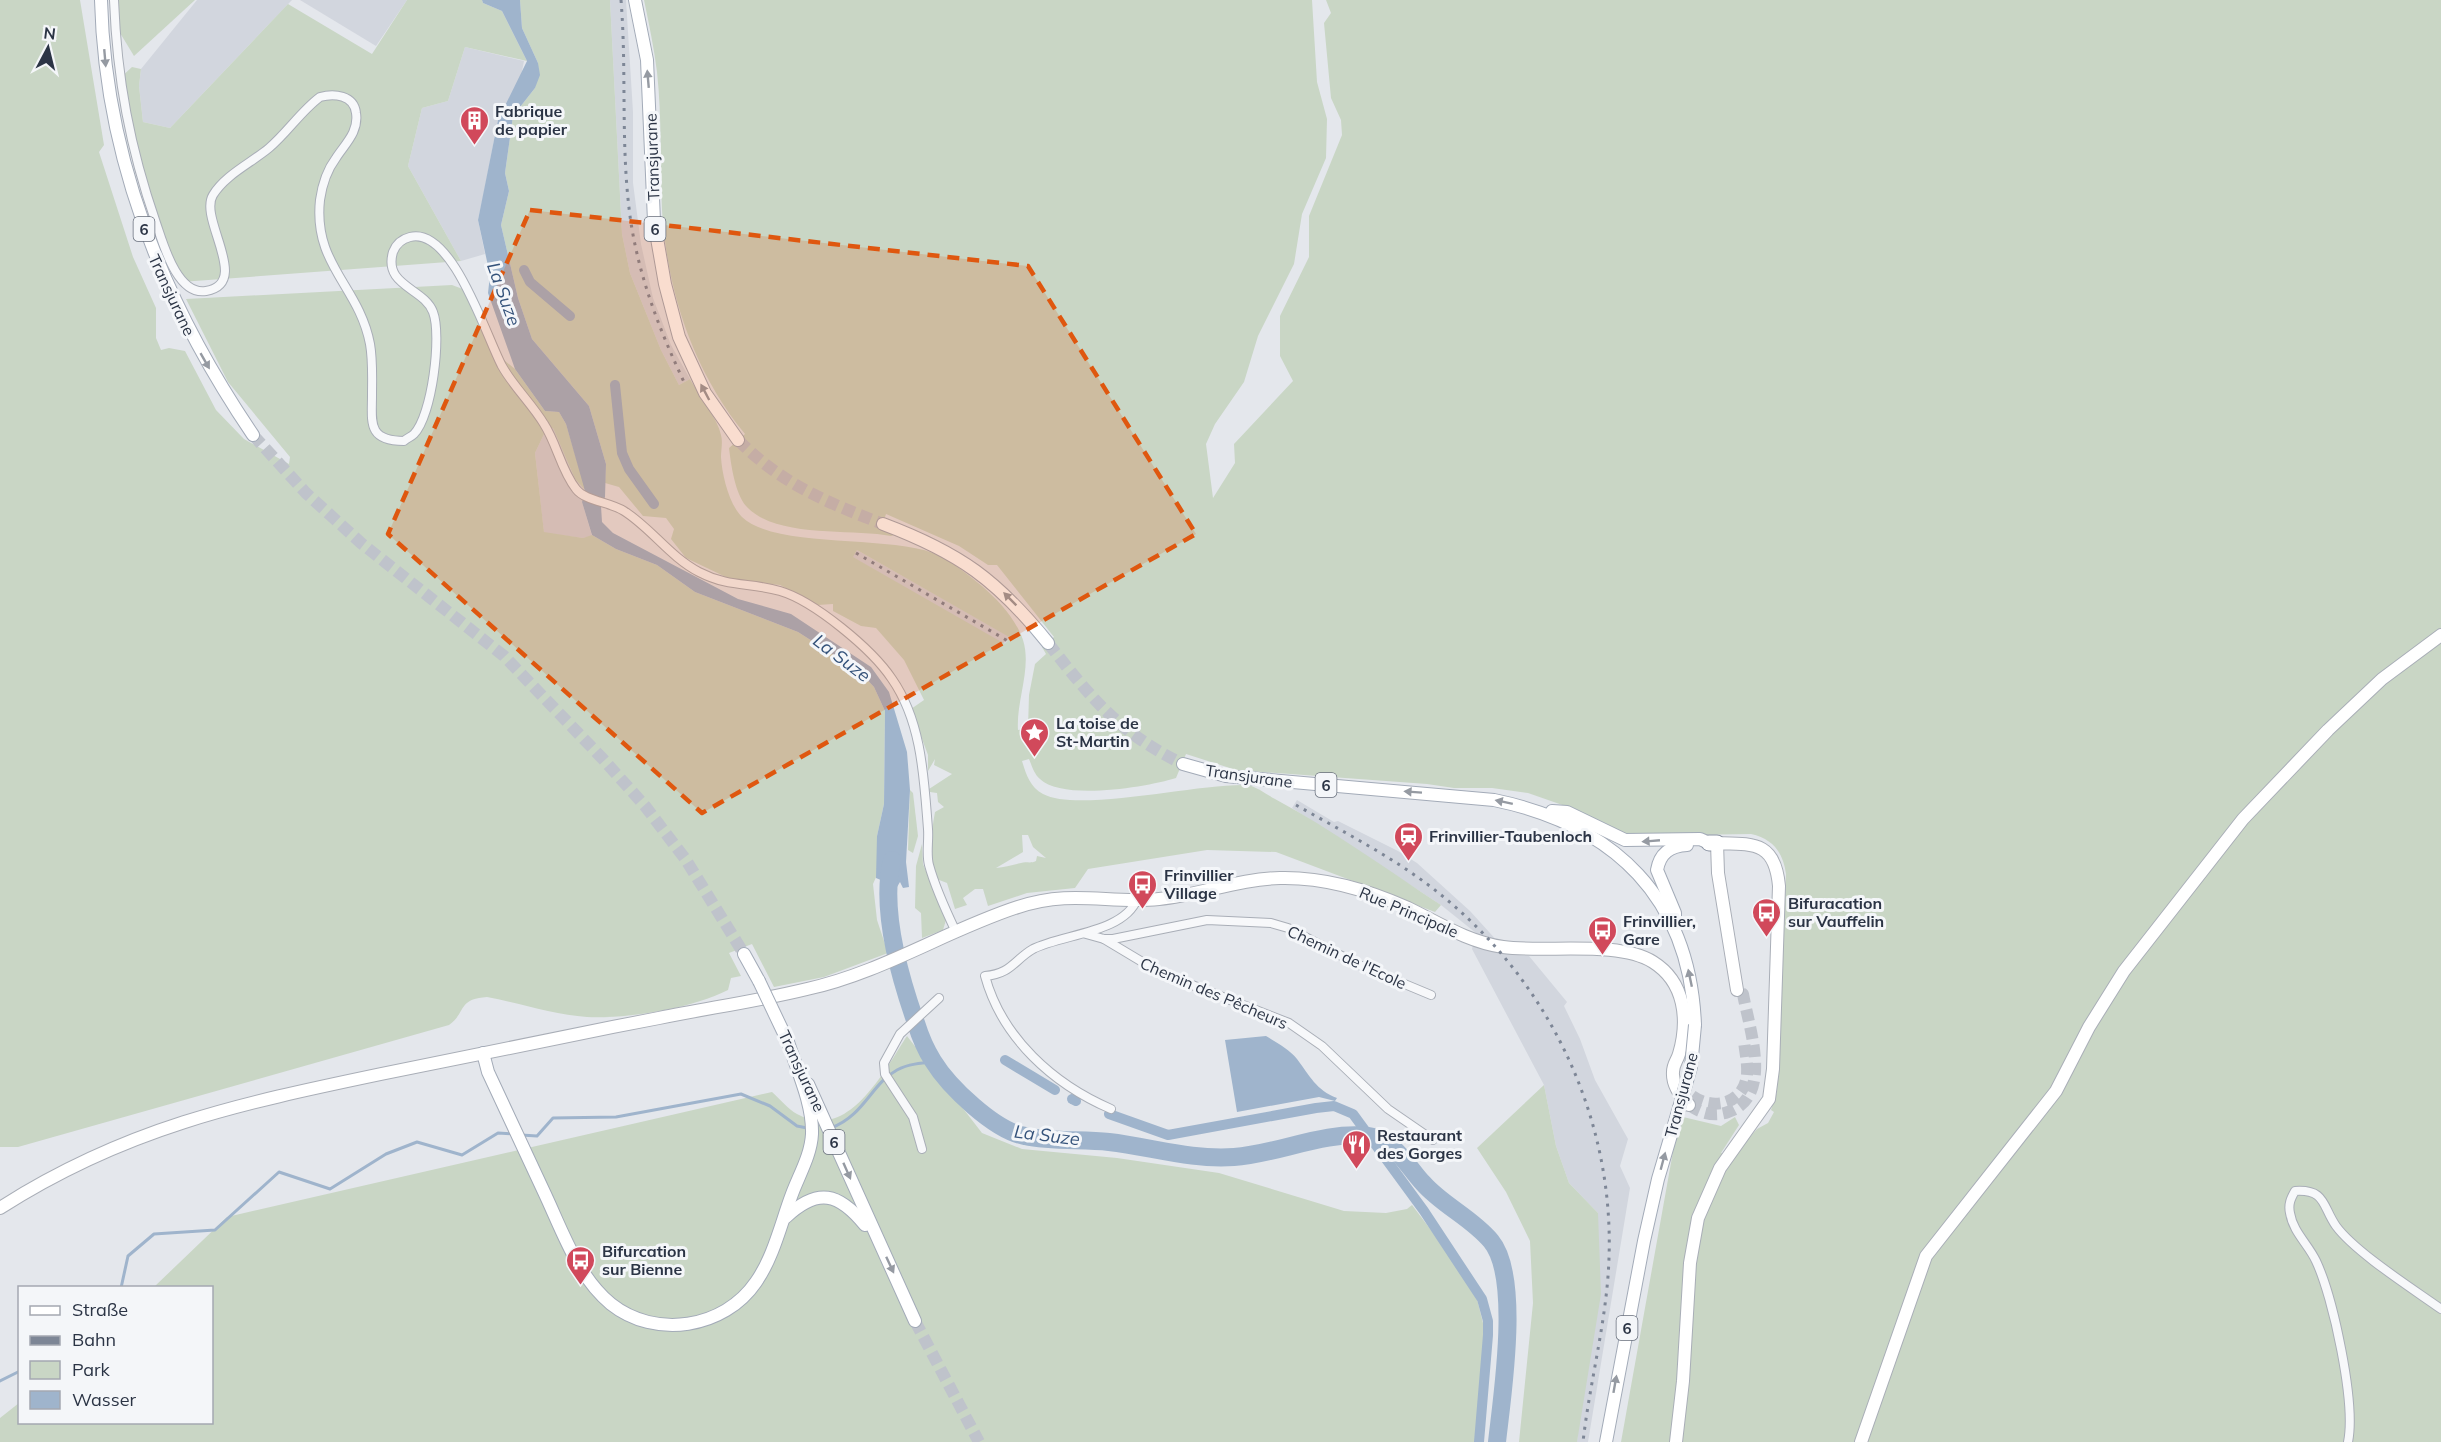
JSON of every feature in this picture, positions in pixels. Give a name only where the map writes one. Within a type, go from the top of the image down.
[{"type":"main road","name":"Transjurane","points":[[101,0],[105,67],[121,154],[152,253],[193,340],[218,384],[253,435]]},
{"type":"main road","name":"Transjurane","points":[[635,0],[647,60],[654,221],[665,284],[679,337],[705,393],[738,440]]},
{"type":"main road","points":[[884,524],[956,556],[978,570],[1021,610],[1048,643]]},
{"type":"main road","points":[[1861,1442],[1926,1256],[2056,1091],[2089,1027],[2124,971],[2243,819],[2328,730],[2382,680],[2441,635]]},
{"type":"main road","name":"Transjurane","points":[[1183,764],[1226,776],[1471,797],[1536,810],[1582,830],[1626,861],[1657,899],[1676,932],[1690,974],[1695,1025],[1687,1103],[1660,1169],[1606,1442]]},
{"type":"main road","points":[[1536,810],[1567,812],[1625,840],[1700,840],[1713,843]]},
{"type":"main road","points":[[1713,843],[1737,990]]},
{"type":"main road","points":[[1676,932],[1675,913],[1657,870],[1661,858],[1668,849],[1713,843],[1745,843],[1764,849],[1773,859],[1778,873],[1773,1070],[1769,1099],[1716,1174],[1698,1218],[1690,1263],[1683,1381],[1676,1442]]},
{"type":"main road","name":"Rue Principale","points":[[0,1208],[49,1178],[99,1153],[176,1123],[254,1101],[809,989],[865,971],[1017,907],[1046,899],[1083,896],[1170,898],[1256,880],[1284,878],[1324,881],[1383,898],[1482,942],[1515,948],[1620,951],[1646,958],[1659,966],[1676,986],[1684,1010],[1678,1056],[1687,1103]]},
{"type":"main road","name":"Transjurane","points":[[746,957],[788,1042],[915,1321]]},
{"type":"main road","points":[[483,1053],[497,1090],[556,1217],[578,1263],[591,1283],[612,1305],[638,1319],[661,1324],[694,1323],[719,1314],[746,1294],[762,1273],[807,1154],[812,1134],[809,1110],[788,1042]]},
{"type":"main road","points":[[785,1217],[808,1200],[833,1198],[852,1209],[879,1242]]},
{"type":"street","points":[[114,0],[118,65],[130,139],[157,226],[182,283],[193,290],[206,291],[218,285],[224,274],[225,258],[208,208],[212,196],[222,183],[270,148],[312,103],[330,94],[342,96],[351,102],[356,112],[356,123],[352,135],[326,176],[319,220],[328,260],[360,311],[370,344],[372,383],[370,417],[374,429],[382,437],[404,441],[414,434],[426,404],[435,355],[435,316],[423,297],[399,281],[391,262],[398,243],[407,237],[419,236],[430,239],[441,247],[459,275],[504,370],[544,424],[568,475],[582,494],[606,502],[635,518],[699,572],[729,584],[779,591],[808,604],[826,616],[891,677],[906,706],[921,753],[928,832],[928,862],[952,934]]},
{"type":"street","points":[[1111,1109],[1080,1095],[1032,1056],[999,1014],[985,976],[1007,971],[1034,949],[1085,933],[1124,915],[1133,909],[1137,899]]},
{"type":"street","name":"Chemin de l'Ecole","points":[[1085,933],[1104,939],[1207,920],[1271,923],[1288,928],[1359,965],[1431,995]]},
{"type":"street","name":"Chemin des Pêcheurs","points":[[1104,939],[1159,972],[1289,1023],[1322,1046],[1388,1109],[1433,1140]]},
{"type":"street","points":[[922,1149],[913,1117],[885,1074],[884,1063],[887,1053],[907,1026],[939,998]]},
{"type":"street","points":[[2348,1442],[2347,1392],[2328,1299],[2316,1261],[2294,1227],[2289,1211],[2290,1200],[2295,1191],[2312,1192],[2320,1196],[2336,1226],[2350,1242],[2441,1309]]},
{"type":"highlighted area","points":[[530,210],[1028,266],[1196,534],[702,813],[388,534]]},
{"type":"shaded area","points":[[197,0],[292,0],[170,128],[143,122],[139,86],[141,69]]},
{"type":"shaded area","points":[[300,0],[407,0],[376,46]]},
{"type":"shaded area","points":[[610,0],[626,0],[633,112],[633,183],[641,244],[653,298],[671,345],[690,379],[679,385],[661,350],[630,273],[622,234]]},
{"type":"shaded area","points":[[465,47],[524,61],[521,76],[498,120],[478,220],[485,254],[461,261],[408,166],[422,108],[448,101]]},
{"type":"shaded area","points":[[553,427],[575,479],[586,491],[582,502],[592,536],[583,538],[544,533],[535,453],[545,432]]},
{"type":"shaded area","points":[[857,550],[1010,637],[1005,645],[852,557]]},
{"type":"shaded area","points":[[1297,800],[1334,822],[1338,821],[1417,863],[1470,911],[1509,954],[1529,956],[1567,1002],[1564,1006],[1580,1039],[1595,1080],[1628,1139],[1620,1166],[1630,1188],[1588,1442],[1577,1442],[1598,1213],[1569,1183],[1556,1146],[1544,1085],[1472,949],[1476,933],[1441,905],[1292,808]]},
{"type":"green space","points":[[0,0],[80,0],[104,145],[99,152],[133,257],[156,308],[156,338],[161,350],[169,348],[185,351],[216,410],[244,439],[289,464],[290,457],[228,382],[186,299],[452,285],[468,291],[499,356],[515,369],[545,411],[559,412],[566,424],[586,491],[575,479],[553,428],[545,432],[535,453],[544,532],[583,538],[592,535],[616,549],[657,565],[695,592],[798,632],[859,671],[874,687],[885,711],[884,804],[877,836],[877,875],[873,884],[877,920],[888,953],[824,977],[774,987],[752,944],[729,953],[741,976],[731,978],[728,990],[679,1007],[641,1014],[604,1017],[575,1016],[487,997],[477,998],[467,1003],[449,1025],[18,1147],[0,1147]]},
{"type":"green space","points":[[113,0],[195,0],[134,56],[114,23]]},
{"type":"green space","points":[[407,0],[482,0],[483,3],[502,11],[527,61],[465,47],[448,101],[422,108],[408,166],[461,261],[181,282],[128,142],[118,80],[132,67],[141,69],[139,86],[143,122],[170,128],[288,4],[372,54]]},
{"type":"green space","points":[[520,0],[610,0],[622,234],[630,273],[661,350],[679,385],[690,379],[716,422],[722,438],[723,472],[730,497],[737,511],[758,527],[779,534],[912,548],[940,556],[965,572],[1000,604],[1011,617],[1023,640],[1026,662],[1018,730],[1028,728],[1029,695],[1035,664],[1046,654],[1042,647],[1054,637],[997,565],[988,565],[959,546],[886,514],[881,529],[894,535],[891,536],[815,530],[776,523],[759,516],[742,500],[734,478],[729,448],[745,434],[727,410],[697,357],[677,300],[670,270],[662,210],[659,89],[644,0],[1312,0],[1317,82],[1327,119],[1326,158],[1302,214],[1294,264],[1258,336],[1244,382],[1215,424],[1206,444],[1213,498],[1235,463],[1234,444],[1293,381],[1280,356],[1280,316],[1309,257],[1309,216],[1342,135],[1341,120],[1331,98],[1324,23],[1331,13],[1326,0],[2441,0],[2441,1442],[1621,1442],[1674,1146],[1683,1117],[1721,1126],[1735,1117],[1739,1125],[1721,1153],[1735,1154],[1757,1129],[1768,1123],[1774,1112],[1771,1110],[1777,1092],[1786,874],[1776,848],[1765,839],[1751,834],[1629,836],[1571,808],[1528,793],[1492,788],[1454,788],[1236,770],[1186,754],[1176,778],[1126,788],[1085,791],[1051,786],[1038,777],[1029,759],[1022,761],[1032,784],[1043,794],[1060,799],[1110,799],[1226,786],[1250,786],[1318,824],[1441,905],[1435,912],[1276,852],[1207,850],[1088,869],[1075,888],[1027,893],[988,906],[983,889],[975,889],[963,898],[967,905],[955,909],[947,883],[934,878],[932,870],[931,853],[935,812],[944,807],[938,802],[937,793],[930,792],[929,789],[952,774],[934,765],[935,759],[928,771],[928,755],[911,709],[924,700],[904,660],[876,628],[861,626],[833,611],[833,604],[818,605],[780,585],[732,580],[686,558],[671,539],[674,529],[666,518],[643,516],[619,487],[605,483],[606,464],[589,406],[532,339],[518,298],[501,225],[509,191],[505,173],[513,116],[535,88],[538,63],[522,28]],"holes":[[[857,550],[1009,637],[1010,638],[1005,644],[853,557]],[[1022,835],[1028,835],[1033,847],[1046,858],[1037,856],[1034,862],[996,868],[1023,852]]]},
{"type":"green space","points":[[910,790],[913,793],[918,836],[913,853],[908,850]]},
{"type":"green space","points":[[922,844],[923,864],[946,920],[943,930],[922,938],[921,913],[915,908],[916,866]]},
{"type":"green space","points":[[907,1036],[982,1133],[1022,1149],[1117,1158],[1219,1173],[1344,1211],[1386,1213],[1407,1209],[1412,1205],[1474,1287],[1485,1331],[1481,1442],[0,1442],[0,1418],[18,1404],[18,1424],[213,1424],[213,1286],[155,1286],[227,1217],[772,1092],[797,1114],[815,1120],[832,1119],[848,1111],[862,1099]]},
{"type":"green space","points":[[1544,1085],[1556,1146],[1569,1183],[1598,1213],[1601,1294],[1577,1442],[1519,1442],[1533,1303],[1530,1241],[1506,1192],[1477,1148]]},
{"type":"water","points":[[482,0],[520,0],[522,28],[538,63],[540,75],[535,88],[513,116],[505,173],[509,191],[501,225],[518,298],[532,339],[589,406],[606,464],[605,497],[601,506],[602,522],[613,533],[738,599],[791,614],[871,667],[889,692],[907,752],[910,790],[906,862],[909,887],[903,888],[900,882],[897,887],[876,878],[877,836],[884,804],[885,711],[874,687],[859,671],[798,632],[695,592],[657,565],[616,549],[592,535],[582,502],[585,491],[566,424],[559,412],[545,411],[515,369],[488,293],[490,275],[478,220],[498,120],[527,61],[502,11],[483,3]]},
{"type":"water","points":[[1266,1036],[1294,1055],[1319,1087],[1337,1098],[1335,1101],[1319,1097],[1237,1112],[1225,1040]]},
{"type":"waterway","points":[[524,270],[530,282],[570,316]]},
{"type":"waterway","points":[[615,385],[622,453],[629,469],[654,504]]},
{"type":"waterway","name":"La Suze","points":[[892,860],[888,899],[893,942],[903,984],[921,1038],[933,1061],[950,1083],[961,1095],[1000,1126],[1035,1138],[1109,1142],[1202,1157],[1251,1155],[1334,1137],[1368,1136],[1377,1138],[1393,1148],[1431,1191],[1475,1225],[1491,1241],[1500,1258],[1505,1281],[1507,1338],[1497,1442]]},
{"type":"waterway","points":[[1005,1060],[1055,1090]]},
{"type":"waterway","points":[[831,1128],[843,1122],[860,1108],[880,1083],[897,1070],[919,1063],[934,1062]]},
{"type":"waterway","points":[[521,1135],[537,1136],[553,1118],[616,1117],[741,1094],[770,1106],[797,1126],[807,1128]]},
{"type":"waterway","points":[[1072,1099],[1076,1101]]},
{"type":"waterway","points":[[1109,1114],[1168,1135],[1316,1108],[1334,1106],[1353,1114],[1424,1211],[1482,1299],[1488,1321],[1488,1335],[1479,1442]]},
{"type":"waterway","points":[[121,1286],[128,1256],[154,1234],[215,1230],[279,1172],[330,1189],[386,1154],[417,1142],[462,1155],[498,1133],[515,1134]]},
{"type":"waterway","points":[[0,1381],[18,1372]]},
{"type":"tunnel","points":[[253,435],[306,493],[361,543],[504,656],[602,758],[645,806],[686,860],[744,954]]},
{"type":"tunnel","points":[[738,440],[771,469],[788,480],[842,508],[883,524]]},
{"type":"tunnel","points":[[1048,643],[1078,681],[1123,727],[1183,764]]},
{"type":"tunnel","points":[[1689,1105],[1707,1113],[1728,1112],[1742,1104],[1751,1092],[1755,1077],[1753,1042],[1743,994],[1737,990]]},
{"type":"tunnel","points":[[1692,1096],[1700,1101],[1718,1104],[1740,1093],[1747,1075],[1744,1041]]},
{"type":"tunnel","points":[[915,1321],[979,1442]]},
{"type":"railway","points":[[621,0],[626,167],[631,223],[652,305],[684,382]]},
{"type":"railway","points":[[856,553],[1008,641]]},
{"type":"railway","points":[[1296,805],[1411,872],[1446,899],[1483,934],[1516,972],[1545,1014],[1569,1059],[1587,1107],[1600,1156],[1608,1207],[1608,1281],[1583,1442]]},
{"type":"place","name":"Fabrique de papier","points":[[474,146]]},
{"type":"place","name":"La toise de St-Martin","points":[[1035,758]]},
{"type":"place","name":"Frinvillier-Taubenloch","points":[[1408,862]]},
{"type":"place","name":"Frinvillier Village","points":[[1143,910]]},
{"type":"place","name":"Bifuracation sur Vauffelin","points":[[1767,938]]},
{"type":"place","name":"Frinvillier, Gare","points":[[1602,956]]},
{"type":"place","name":"Restaurant des Gorges","points":[[1356,1170]]},
{"type":"place","name":"Bifurcation sur Bienne","points":[[581,1286]]}]
